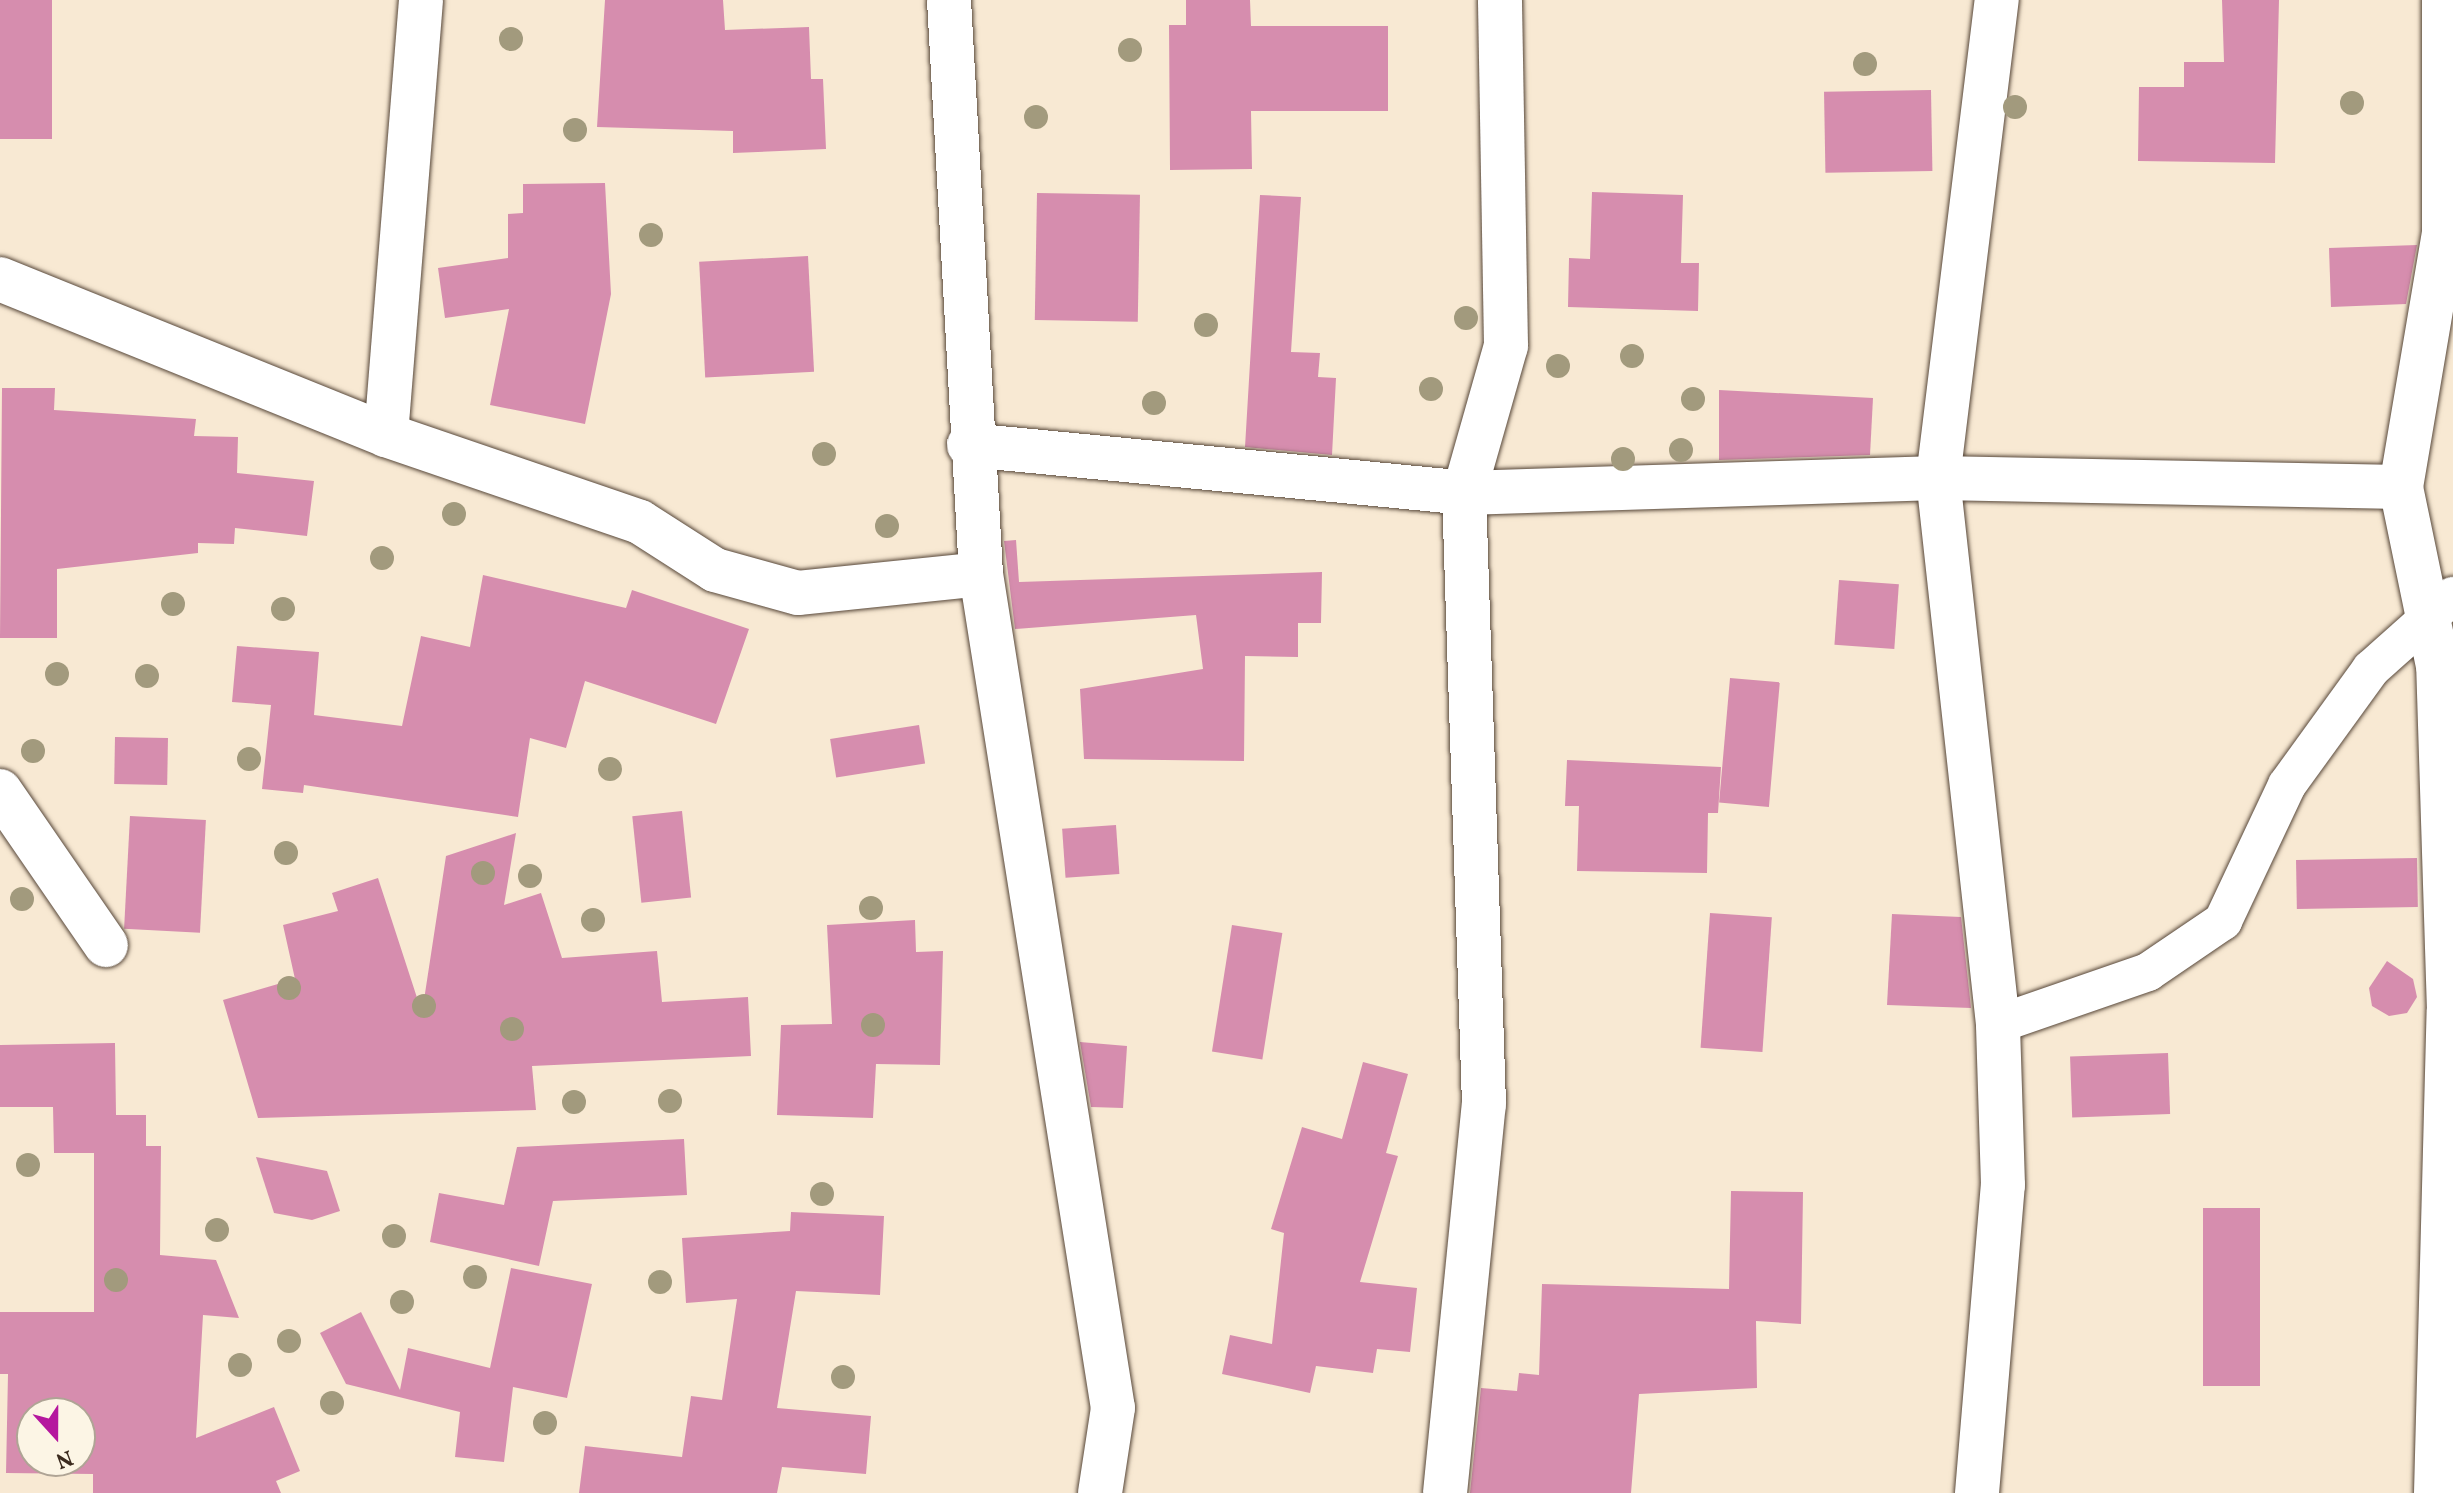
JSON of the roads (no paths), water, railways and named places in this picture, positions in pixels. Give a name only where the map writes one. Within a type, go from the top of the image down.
[{"type":"street","points":[[386,435],[421,0]]},
{"type":"street","points":[[949,0],[969,445],[981,574],[1113,1408],[1100,1493]]},
{"type":"street","points":[[1445,1493],[1484,1105],[1464,493],[1506,346],[1500,0]]},
{"type":"street","points":[[1977,1493],[2003,1185],[1998,1024],[1938,478],[1997,0]]},
{"type":"street","points":[[2436,1493],[2449,1011],[2446,667],[2401,487],[2444,232],[2444,0]]},
{"type":"street","points":[[0,279],[386,435],[640,522],[715,570],[798,593],[981,574]]},
{"type":"street","points":[[969,445],[1464,493],[1938,478],[2401,487]]},
{"type":"street","points":[[1998,1024],[2148,972],[2223,921],[2287,785],[2371,669],[2453,595],[2401,487]]},
{"type":"street","points":[[0,791],[106,945]]}]
